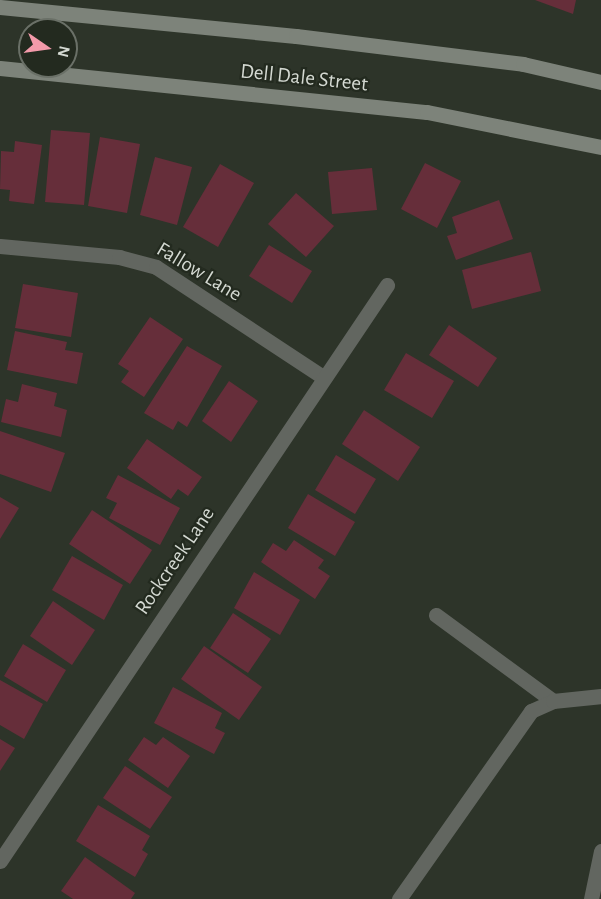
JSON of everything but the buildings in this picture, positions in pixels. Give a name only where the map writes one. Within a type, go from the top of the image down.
[{"type":"main road","name":"Dell Dale Street","points":[[0,7],[307,37],[523,64],[601,82]]},
{"type":"main road","name":"Dell Dale Street","points":[[0,68],[427,112],[601,147]]},
{"type":"street","name":"Fallow Lane","points":[[0,246],[119,256],[156,267],[323,378]]},
{"type":"street","name":"Rockcreek Lane","points":[[0,861],[387,285]]},
{"type":"street","points":[[436,615],[553,700]]},
{"type":"street","points":[[399,899],[524,720],[553,700],[601,696]]},
{"type":"street","points":[[591,899],[601,851]]}]
